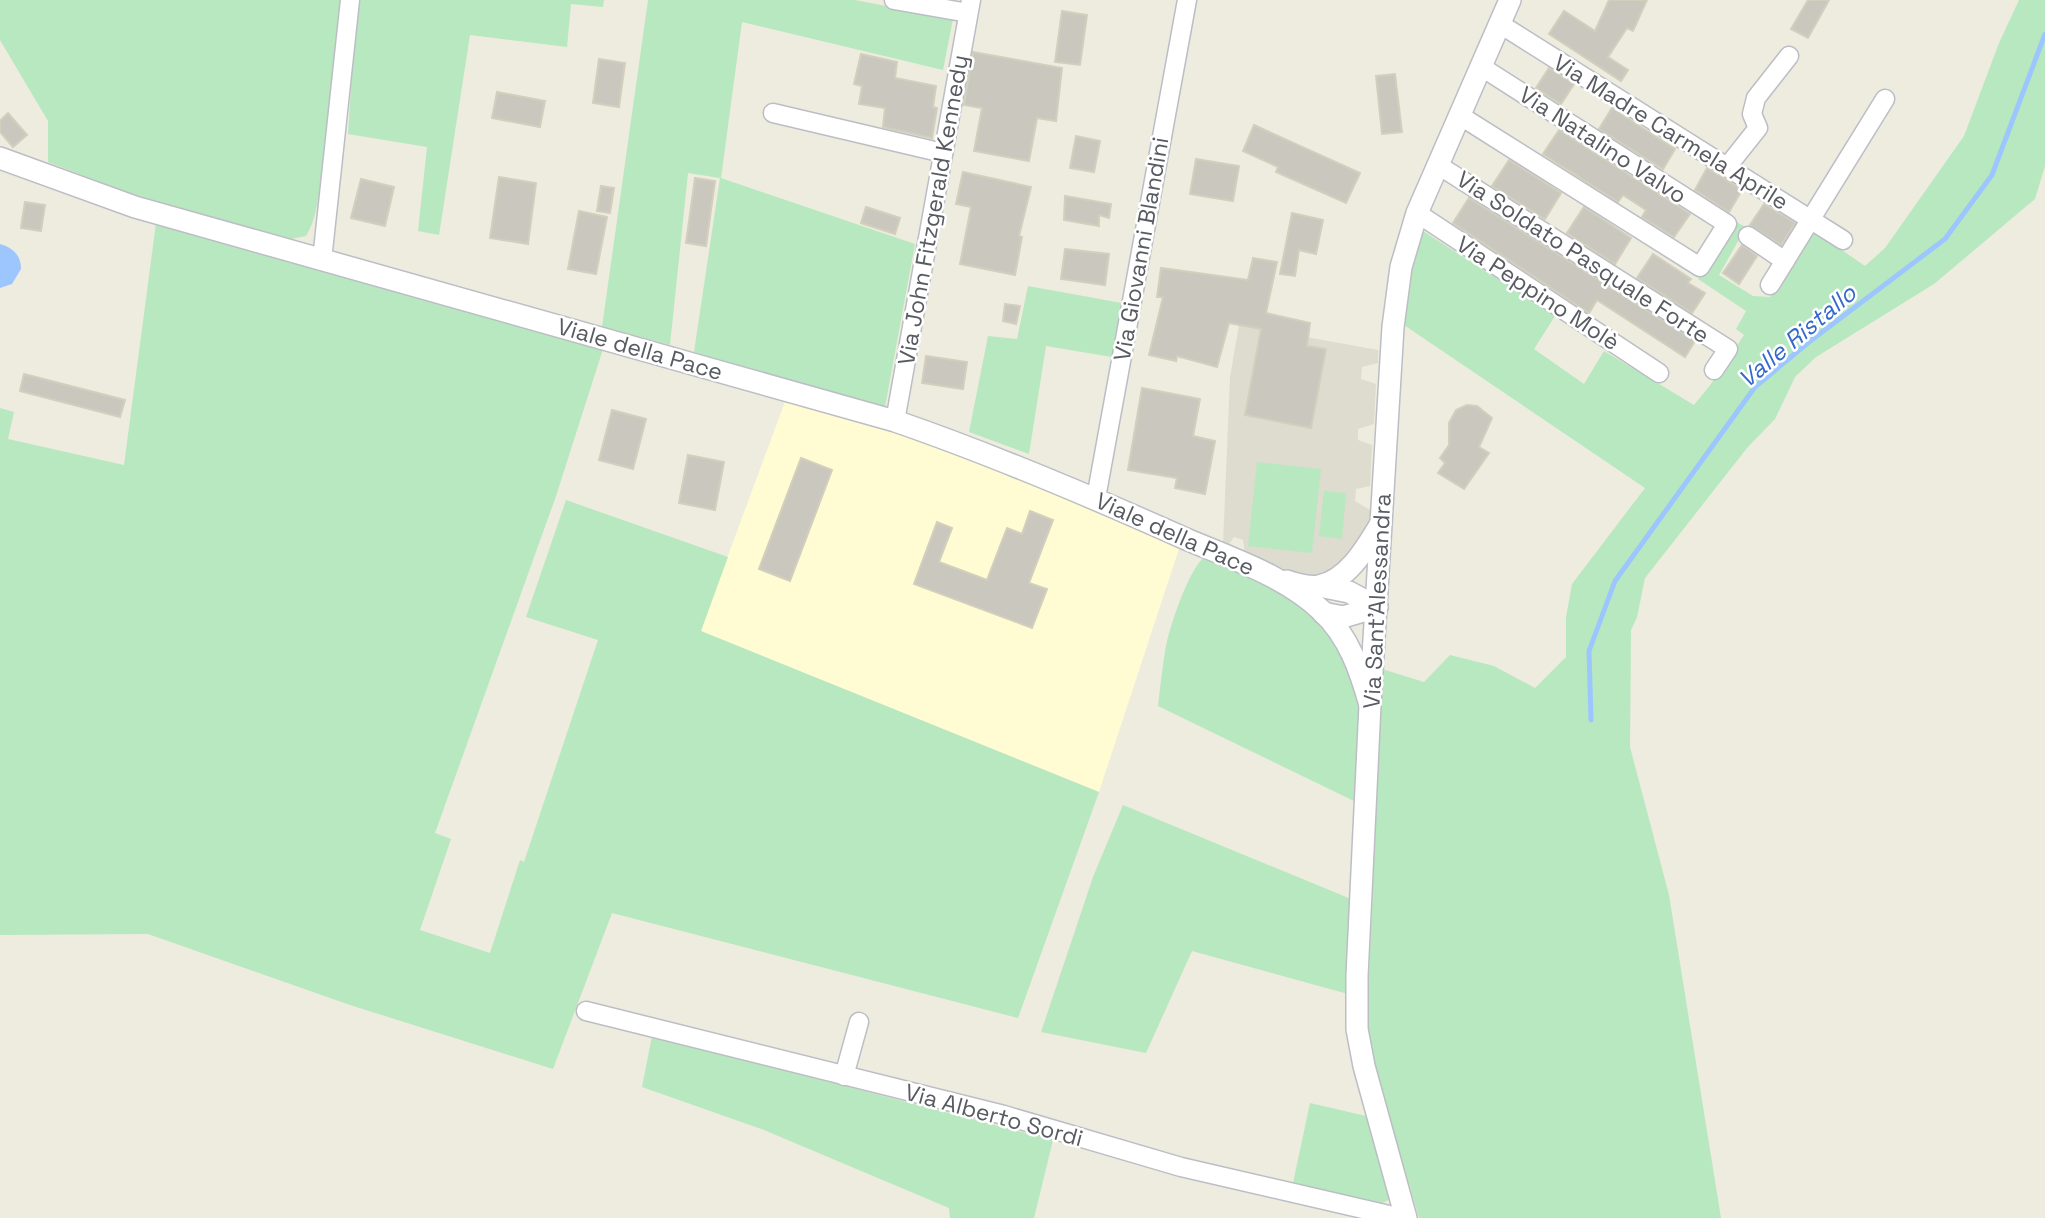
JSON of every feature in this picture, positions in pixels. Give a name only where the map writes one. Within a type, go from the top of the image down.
[{"type":"street","points":[[321,260],[350,0]]},
{"type":"street","points":[[894,0],[970,6]]},
{"type":"street","name":"Via Giovanni Blandini","points":[[1096,498],[1187,0]]},
{"type":"street","name":"Via Sant'Alessandra","points":[[1404,1218],[1364,1066],[1357,1029],[1357,976],[1370,705],[1393,327],[1401,267],[1417,213],[1510,0]]},
{"type":"street","name":"Via John Fitzgerald Kennedy","points":[[895,421],[970,6]]},
{"type":"street","name":"Via Madre Carmela Aprile","points":[[1500,24],[1843,240]]},
{"type":"street","points":[[1727,167],[1758,128],[1752,114],[1756,98],[1788,56]]},
{"type":"street","name":"Via Natalino Valvo","points":[[1459,115],[1700,267],[1727,224],[1480,66]]},
{"type":"street","points":[[1770,285],[1885,99]]},
{"type":"street","points":[[773,113],[943,153]]},
{"type":"street","name":"Viale della Pace","points":[[0,158],[135,207],[895,421],[974,448],[1096,498],[1268,575]]},
{"type":"street","name":"Via Soldato Pasquale Forte","points":[[1438,165],[1728,349],[1714,370]]},
{"type":"street","name":"Via Peppino Molè","points":[[1417,213],[1660,373]]},
{"type":"street","points":[[1748,236],[1786,261]]},
{"type":"street","points":[[1319,586],[1341,575],[1362,555],[1381,522]]},
{"type":"street","points":[[1268,575],[1296,584],[1349,592],[1377,607]]},
{"type":"street","points":[[1268,575],[1301,594],[1323,612],[1343,635],[1353,654],[1370,705]]},
{"type":"street","points":[[1323,612],[1343,617],[1377,607]]},
{"type":"street","name":"Via Alberto Sordi","points":[[586,1011],[1004,1115],[1181,1167],[1404,1218]]},
{"type":"street","points":[[844,1076],[859,1022]]},
{"type":"shaded area","points":[[1239,325],[1378,350],[1378,363],[1362,367],[1361,379],[1376,384],[1374,424],[1358,429],[1358,440],[1372,445],[1370,486],[1356,489],[1355,501],[1370,510],[1370,519],[1366,534],[1349,561],[1324,574],[1313,576],[1288,573],[1245,554],[1243,540],[1234,537],[1228,546],[1223,544],[1230,377]]},
{"type":"shaded area","points":[[786,399],[960,451],[1180,546],[1099,792],[700,631]]},
{"type":"green space","points":[[0,0],[341,0],[319,195],[316,212],[306,236],[291,239],[129,193],[48,162],[48,121],[0,40]]},
{"type":"green space","points":[[359,0],[604,0],[603,7],[571,4],[567,47],[470,35],[439,235],[418,231],[427,147],[348,134],[351,88],[349,69]]},
{"type":"green space","points":[[648,0],[855,0],[953,19],[943,70],[742,22],[721,178],[915,244],[885,407],[694,352],[720,178],[688,173],[670,345],[602,327]]},
{"type":"green space","points":[[2019,0],[2045,0],[2045,166],[2035,199],[1934,284],[1816,357],[1795,377],[1775,419],[1747,448],[1645,578],[1637,617],[1631,630],[1630,747],[1669,895],[1721,1218],[1419,1218],[1379,1082],[1367,1025],[1382,669],[1424,682],[1450,655],[1494,666],[1535,688],[1566,657],[1566,617],[1572,584],[1645,488],[1401,323],[1406,286],[1423,231],[1555,316],[1534,349],[1584,384],[1604,351],[1694,405],[1744,335],[1736,329],[1746,311],[1698,279],[1734,221],[1746,227],[1719,275],[1753,296],[1770,297],[1814,231],[1865,266],[1885,248],[1964,136],[1999,43]]},
{"type":"green space","points":[[156,223],[603,349],[556,496],[435,833],[451,839],[420,930],[490,953],[520,860],[524,862],[598,640],[526,617],[566,500],[728,557],[701,631],[1099,792],[1018,1018],[612,913],[553,1069],[350,1005],[148,934],[0,935],[0,408],[14,412],[8,439],[124,465]]},
{"type":"green space","points":[[1028,286],[1122,303],[1112,357],[1046,346],[1029,454],[969,432],[988,336],[1017,339]]},
{"type":"green space","points":[[1257,462],[1321,469],[1312,553],[1248,546]]},
{"type":"green space","points":[[1324,491],[1346,493],[1342,539],[1319,536]]},
{"type":"green space","points":[[1204,557],[1258,582],[1306,612],[1326,631],[1342,653],[1353,679],[1359,711],[1356,802],[1158,706],[1170,630],[1185,587]]},
{"type":"green space","points":[[1123,805],[1351,899],[1348,994],[1192,951],[1146,1053],[1041,1032],[1093,877]]},
{"type":"green space","points":[[652,1036],[1053,1140],[1034,1218],[950,1218],[949,1208],[764,1130],[642,1087]]},
{"type":"green space","points":[[1310,1103],[1366,1116],[1391,1199],[1380,1204],[1293,1183]]},
{"type":"water","points":[[0,244],[15,253],[20,260],[21,269],[12,284],[0,288]]},
{"type":"building","points":[[1609,0],[1647,0],[1633,31],[1627,28],[1608,57],[1628,70],[1621,81],[1549,34],[1564,11],[1595,31]]},
{"type":"building","points":[[1808,0],[1829,0],[1808,38],[1791,29]]},
{"type":"building","points":[[1062,11],[1087,15],[1080,65],[1055,62]]},
{"type":"building","points":[[973,52],[1062,68],[1056,121],[1037,118],[1029,161],[974,151],[982,108],[964,105]]},
{"type":"building","points":[[861,54],[897,62],[895,78],[936,86],[933,107],[937,108],[932,138],[883,127],[885,108],[859,104],[862,86],[854,84]]},
{"type":"building","points":[[599,59],[625,63],[619,107],[593,103]]},
{"type":"building","points":[[1549,68],[1574,84],[1561,104],[1536,88]]},
{"type":"building","points":[[1395,74],[1402,132],[1382,134],[1376,76]]},
{"type":"building","points":[[497,92],[545,101],[540,127],[492,118]]},
{"type":"building","points":[[1612,108],[1675,149],[1663,169],[1599,129]]},
{"type":"building","points":[[8,113],[27,135],[13,147],[0,132],[0,121]]},
{"type":"building","points":[[1254,125],[1360,173],[1346,203],[1276,172],[1278,167],[1243,151]]},
{"type":"building","points":[[1559,130],[1690,214],[1674,237],[1642,217],[1646,210],[1623,195],[1618,202],[1543,154]]},
{"type":"building","points":[[1076,136],[1100,141],[1094,172],[1070,168]]},
{"type":"building","points":[[1196,159],[1239,166],[1233,201],[1190,194]]},
{"type":"building","points":[[1509,160],[1561,193],[1545,219],[1492,186]]},
{"type":"building","points":[[1707,168],[1742,190],[1729,212],[1695,190]]},
{"type":"building","points":[[963,172],[1031,187],[1019,236],[1022,237],[1015,275],[960,264],[971,207],[956,204]]},
{"type":"building","points":[[499,177],[536,183],[528,244],[490,238]]},
{"type":"building","points":[[695,178],[715,181],[706,246],[686,243]]},
{"type":"building","points":[[361,179],[394,187],[385,226],[351,218]]},
{"type":"building","points":[[601,186],[614,188],[610,213],[597,211]]},
{"type":"building","points":[[1065,196],[1111,204],[1109,218],[1099,215],[1099,226],[1064,220]]},
{"type":"building","points":[[1469,198],[1695,341],[1685,357],[1597,300],[1589,313],[1453,223]]},
{"type":"building","points":[[25,202],[45,205],[41,231],[21,228]]},
{"type":"building","points":[[1764,204],[1795,223],[1781,245],[1750,225]]},
{"type":"building","points":[[866,207],[900,218],[895,234],[861,223]]},
{"type":"building","points":[[1584,207],[1631,238],[1615,264],[1567,233]]},
{"type":"building","points":[[579,211],[607,217],[596,274],[568,269]]},
{"type":"building","points":[[1292,213],[1323,220],[1316,254],[1299,250],[1295,276],[1280,274]]},
{"type":"building","points":[[1742,245],[1757,256],[1739,284],[1723,273]]},
{"type":"building","points":[[1065,249],[1109,254],[1105,285],[1061,279]]},
{"type":"building","points":[[1653,254],[1691,279],[1688,283],[1705,293],[1692,313],[1637,278]]},
{"type":"building","points":[[1253,258],[1277,262],[1266,313],[1310,323],[1307,346],[1326,349],[1311,428],[1245,415],[1261,329],[1229,323],[1217,367],[1177,356],[1176,361],[1149,355],[1163,297],[1157,297],[1161,268],[1248,280]]},
{"type":"building","points":[[1005,304],[1020,306],[1016,324],[1003,321]]},
{"type":"building","points":[[926,356],[967,362],[963,389],[922,383]]},
{"type":"building","points":[[24,374],[125,400],[120,417],[20,391]]},
{"type":"building","points":[[1142,388],[1200,399],[1193,436],[1215,441],[1205,494],[1175,488],[1177,478],[1128,470]]},
{"type":"building","points":[[1467,405],[1477,406],[1492,418],[1479,447],[1489,453],[1464,489],[1438,473],[1445,463],[1440,458],[1449,445],[1449,423],[1456,410]]},
{"type":"building","points":[[612,410],[646,419],[633,469],[599,460]]},
{"type":"building","points":[[688,455],[724,462],[715,510],[679,503]]},
{"type":"building","points":[[801,458],[832,470],[790,581],[759,569]]},
{"type":"building","points":[[1030,511],[1053,520],[1029,583],[1047,589],[1032,628],[914,584],[937,522],[952,528],[939,562],[987,580],[1007,528],[1022,534]]},
{"type":"waterway","name":"Valle Ristallo","points":[[1591,720],[1589,651],[1615,581],[1755,387],[1809,342],[1945,239],[1992,175],[2045,34]]}]
